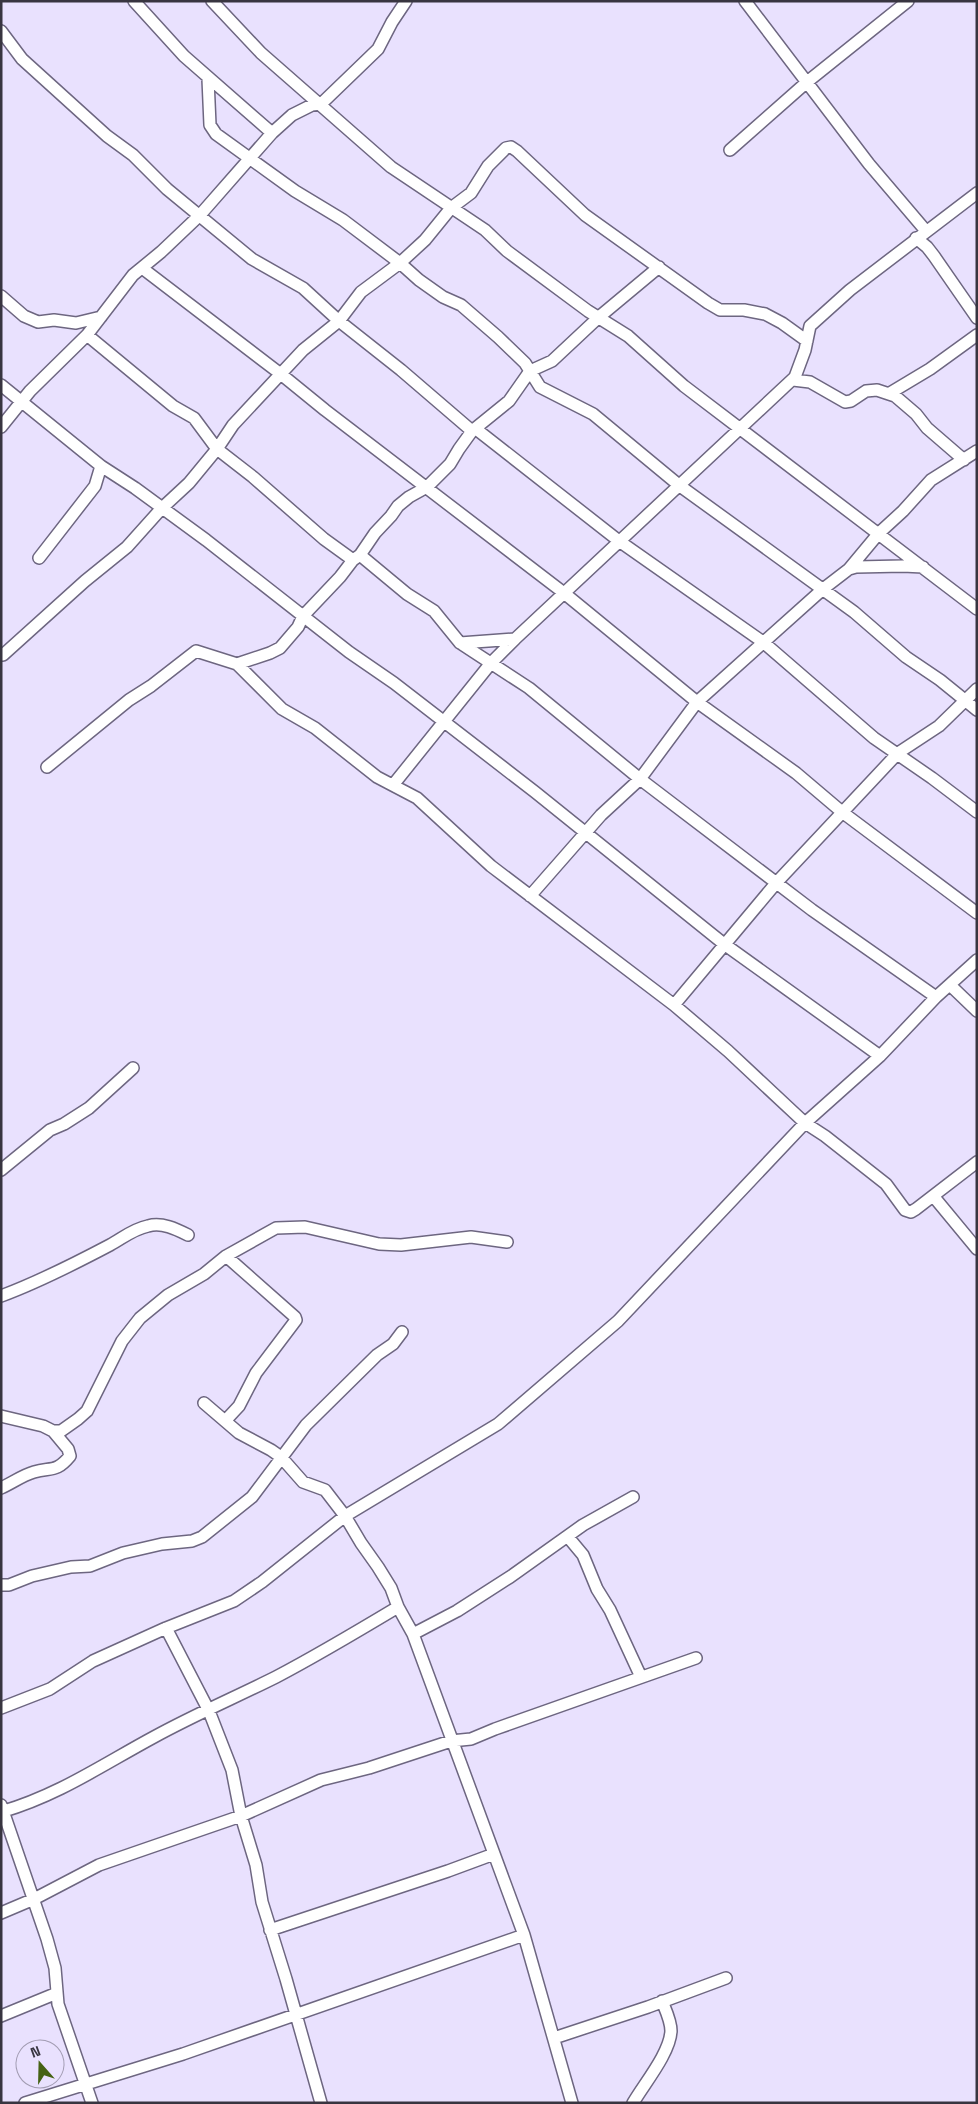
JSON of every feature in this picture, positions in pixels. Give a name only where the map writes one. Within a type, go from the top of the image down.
[{"type":"street","points":[[134,1],[184,56],[208,79],[272,133]]},
{"type":"street","points":[[212,1],[261,53],[391,167],[485,230],[507,251],[598,317],[628,336],[684,386],[977,609]]},
{"type":"street","points":[[1,427],[22,401],[87,335],[133,275],[200,215],[272,133],[292,115],[312,105],[320,104],[378,49],[392,22],[406,1]]},
{"type":"street","points":[[745,1],[869,164],[926,231]]},
{"type":"street","points":[[730,150],[807,82],[908,1]]},
{"type":"street","points":[[1,31],[22,59],[108,136],[133,155],[167,189],[252,259],[303,288],[339,321],[474,430],[618,541],[763,642],[874,738],[977,812]]},
{"type":"street","points":[[208,79],[210,125],[216,134],[295,191],[343,220],[443,297],[461,305],[498,337],[530,371],[540,387],[593,414],[680,486],[854,612],[906,657],[940,680],[977,710]]},
{"type":"street","points":[[2,655],[56,605],[127,547],[161,509],[189,483],[217,449],[233,425],[282,375],[303,350],[339,321],[362,292],[400,263],[425,240],[451,208],[471,193],[488,166],[506,148],[511,148],[585,215],[720,310],[744,310],[765,314],[782,323],[807,341]]},
{"type":"street","points":[[393,785],[492,664],[516,638],[793,380],[802,360],[810,326],[850,290],[916,238],[977,194]]},
{"type":"street","points":[[916,238],[934,256],[977,318]]},
{"type":"street","points":[[237,664],[280,648],[298,627],[303,616],[340,577],[398,506],[427,487],[450,464],[474,430],[510,401],[530,371],[552,361],[598,317],[659,267]]},
{"type":"street","points":[[142,268],[564,593],[698,702],[796,773],[842,812],[977,913]]},
{"type":"street","points":[[1,296],[24,316],[38,322],[54,320],[76,323],[101,317]]},
{"type":"street","points":[[87,335],[173,406],[194,418],[217,449],[253,477],[324,539],[356,557],[406,594],[434,611],[460,643],[530,688],[640,778],[812,910],[936,998]]},
{"type":"street","points":[[890,393],[930,370],[977,335]]},
{"type":"street","points":[[793,380],[810,382],[845,402],[851,401],[866,391],[890,393],[916,414],[927,428],[964,460]]},
{"type":"street","points":[[1,385],[101,466],[135,488],[161,509],[206,540],[444,723],[586,833],[724,944],[880,1056]]},
{"type":"street","points":[[530,896],[601,815],[640,778],[698,702],[823,589],[849,569],[879,533],[903,511],[931,480],[977,451]]},
{"type":"street","points":[[40,558],[95,486],[101,466]]},
{"type":"street","points":[[849,569],[864,566],[923,568]]},
{"type":"street","points":[[460,643],[516,638]]},
{"type":"street","points":[[47,767],[129,700],[151,686],[196,651],[237,664],[282,709],[315,728],[377,777],[417,798],[491,866],[674,1004],[728,1051],[805,1123],[825,1136],[886,1184],[905,1210],[911,1212],[934,1197],[977,1162]]},
{"type":"street","points":[[674,1004],[777,882],[842,812],[898,754],[939,726],[977,689]]},
{"type":"street","points":[[1,1708],[50,1689],[93,1661],[166,1628],[234,1601],[262,1582],[345,1516],[498,1424],[618,1321],[805,1123],[880,1056],[936,998],[977,960]]},
{"type":"street","points":[[951,986],[977,1011]]},
{"type":"street","points":[[1,1170],[50,1130],[64,1124],[89,1108],[132,1068]]},
{"type":"street","points":[[934,1197],[977,1249]]},
{"type":"street","points":[[1,1296],[36,1283],[112,1244],[127,1234],[148,1225],[173,1228],[188,1235]]},
{"type":"street","points":[[53,1431],[61,1431],[78,1420],[87,1410],[122,1341],[140,1318],[168,1295],[204,1274],[226,1256],[276,1228],[305,1227],[379,1244],[401,1244],[471,1237],[507,1242]]},
{"type":"street","points":[[225,1421],[239,1406],[256,1373],[296,1320],[295,1317],[226,1256]]},
{"type":"street","points":[[1,1585],[71,1567],[90,1566],[123,1553],[202,1537],[252,1497],[306,1425],[377,1355],[392,1344],[402,1332]]},
{"type":"street","points":[[204,1403],[239,1433],[281,1457],[303,1482],[325,1490],[345,1516],[391,1588],[398,1607],[413,1634],[524,1935],[572,2103]]},
{"type":"street","points":[[1,1416],[43,1426],[53,1431],[68,1449],[70,1456],[53,1470],[35,1472],[1,1488]]},
{"type":"street","points":[[413,1634],[457,1611],[583,1525],[633,1497]]},
{"type":"street","points":[[568,1537],[583,1555],[597,1589],[610,1610],[641,1677]]},
{"type":"street","points":[[92,2103],[58,2004],[56,1968],[2,1809],[22,1807],[87,1776],[154,1737],[342,1642],[398,1607]]},
{"type":"street","points":[[166,1628],[209,1710],[232,1770],[241,1816],[256,1865],[262,1902],[297,2015],[321,2103]]},
{"type":"street","points":[[1,1913],[34,1899],[98,1865],[241,1816],[321,1780],[369,1768],[452,1741],[482,1736],[495,1729],[696,1658]]},
{"type":"street","points":[[270,1930],[494,1854]]},
{"type":"street","points":[[25,2103],[183,2054],[524,1935]]},
{"type":"street","points":[[554,2038],[662,2002],[726,1978]]},
{"type":"street","points":[[1,2016],[57,1993]]},
{"type":"street","points":[[633,2103],[668,2045],[671,2032],[670,2023],[662,2002]]}]
